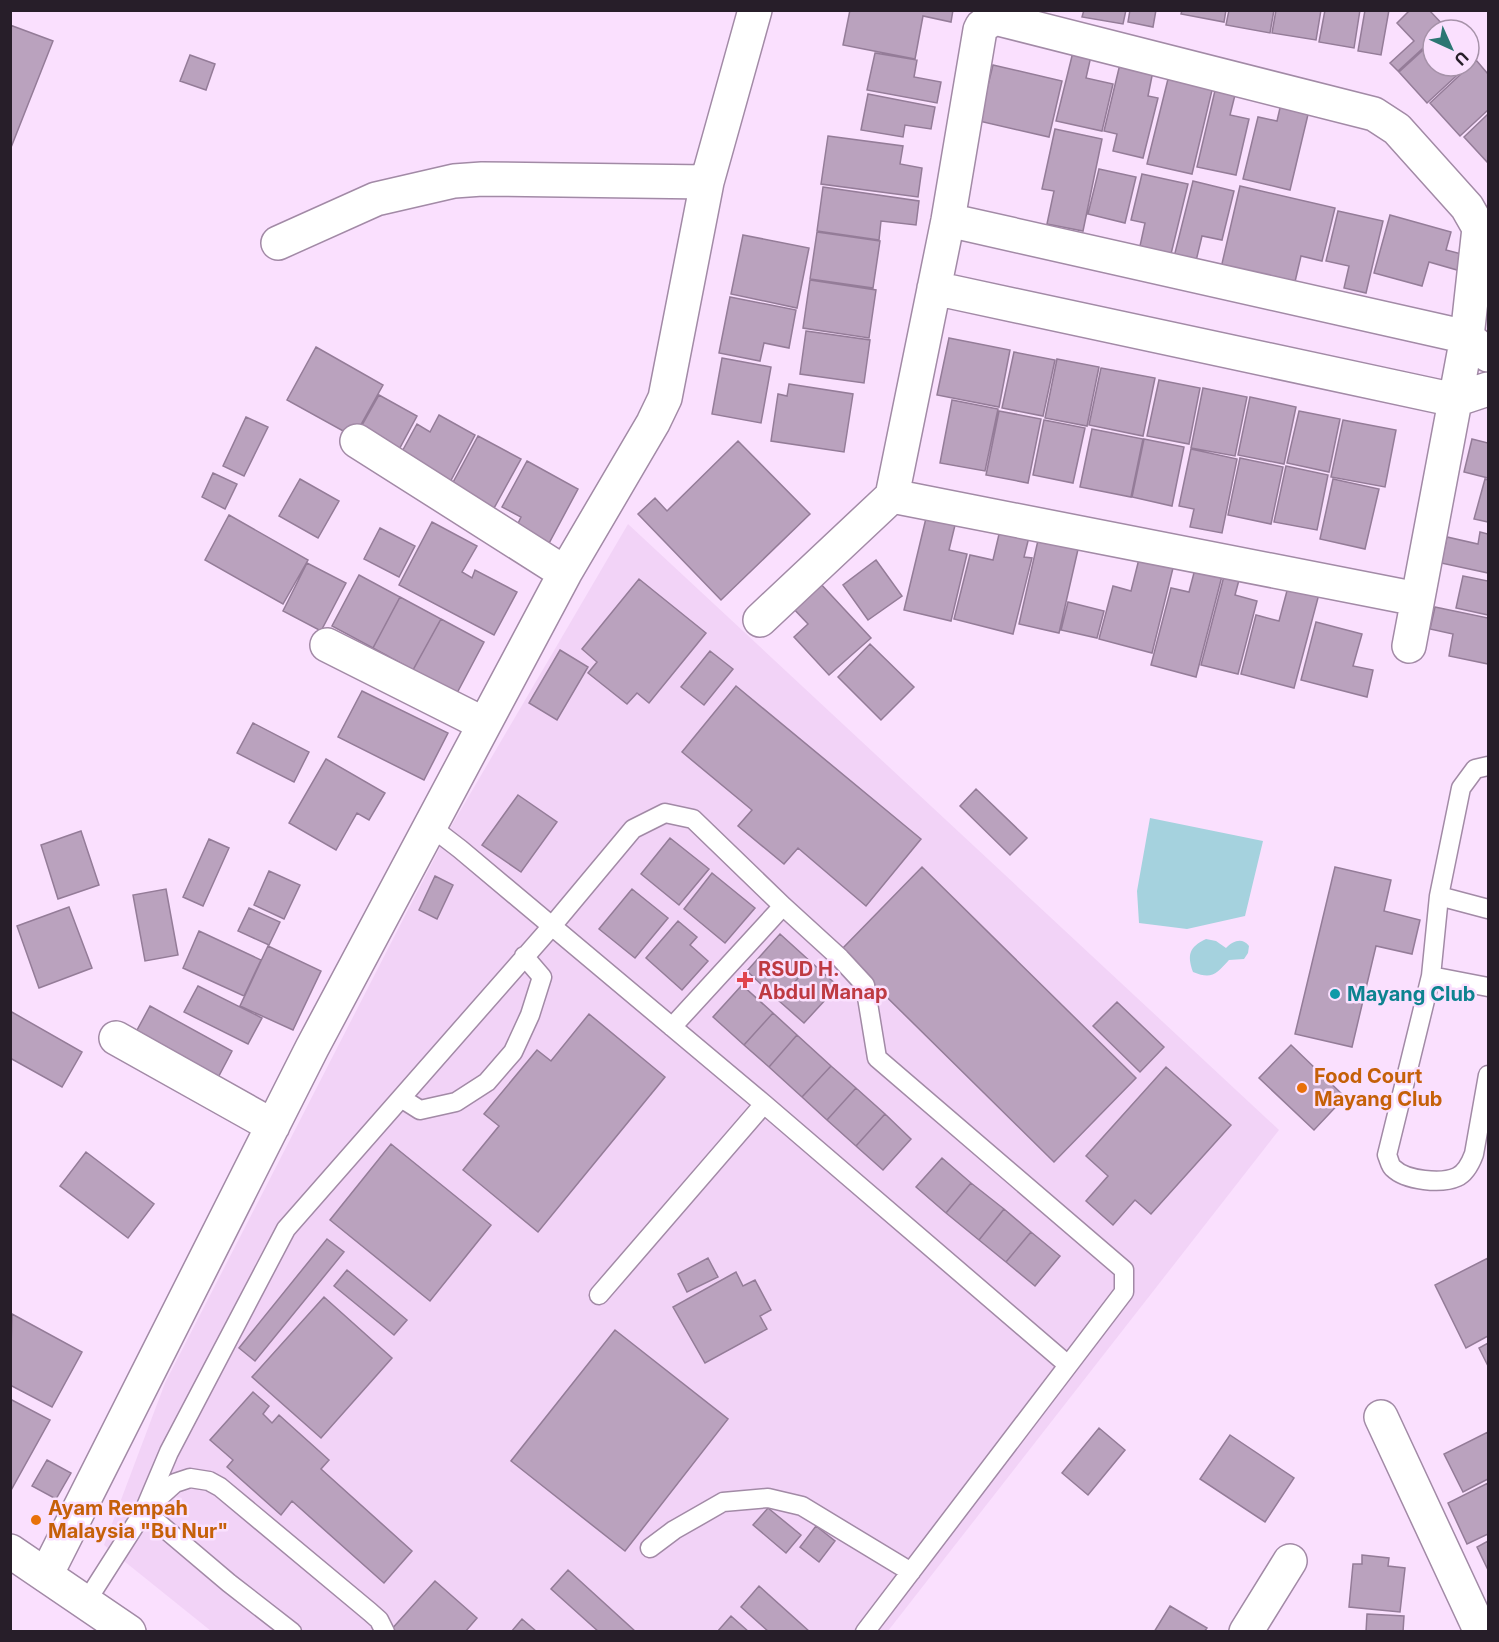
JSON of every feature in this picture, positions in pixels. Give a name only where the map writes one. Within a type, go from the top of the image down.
[{"type":"street","points":[[46,1575],[312,1048],[565,573],[653,423],[665,398],[707,182],[755,10]]},
{"type":"street","points":[[760,620],[892,496],[948,220],[980,30],[982,26],[995,18],[1374,114],[1397,129],[1467,207],[1479,228],[1478,346],[1455,400],[1408,646]]},
{"type":"street","points":[[278,243],[376,198],[454,181],[482,179],[707,182]]},
{"type":"street","points":[[948,220],[1478,346]]},
{"type":"street","points":[[934,288],[1455,400],[1488,389]]},
{"type":"street","points":[[357,441],[565,573]]},
{"type":"street","points":[[892,496],[1417,599]]},
{"type":"street","points":[[327,645],[484,724]]},
{"type":"street","points":[[116,1038],[273,1126]]},
{"type":"street","points":[[1381,1417],[1480,1630]]},
{"type":"street","points":[[10,1551],[129,1632]]},
{"type":"street","points":[[1246,1632],[1290,1562]]},
{"type":"lane","points":[[1488,766],[1475,769],[1461,788],[1439,896],[1431,976],[1387,1155],[1393,1168],[1407,1175],[1437,1182],[1459,1176],[1469,1165],[1474,1154],[1488,1075]]},
{"type":"lane","points":[[86,1602],[144,1511],[169,1452],[286,1229],[552,926],[633,829],[665,813],[693,819],[866,985],[877,1058],[1124,1270],[1124,1292],[865,1632]]},
{"type":"lane","points":[[430,826],[764,1104],[1068,1365]]},
{"type":"lane","points":[[1439,896],[1488,909]]},
{"type":"lane","points":[[672,1027],[783,906]]},
{"type":"lane","points":[[401,1098],[420,1110],[456,1102],[487,1082],[513,1052],[530,1016],[542,977],[524,956]]},
{"type":"lane","points":[[1431,976],[1488,987]]},
{"type":"lane","points":[[599,1295],[764,1104]]},
{"type":"lane","points":[[144,1511],[175,1483],[184,1479],[196,1478],[220,1486],[370,1612],[379,1620],[385,1632]]},
{"type":"lane","points":[[650,1548],[674,1530],[723,1502],[768,1498],[802,1506],[911,1572]]},
{"type":"lane","points":[[144,1511],[292,1632]]},
{"type":"shaded area","name":"RSUD H. Abdul Manap","points":[[628,524],[1279,1130],[888,1631],[211,1631],[104,1545],[165,1383],[449,830]]},
{"type":"shaded area","points":[[1150,818],[1263,841],[1245,916],[1187,929],[1139,923],[1137,891]]},
{"type":"shaded area","points":[[1206,939],[1216,941],[1226,948],[1235,942],[1246,943],[1249,946],[1248,953],[1244,959],[1229,960],[1213,974],[1193,972],[1190,961],[1191,952],[1196,945]]},
{"type":"building","points":[[850,10],[953,10],[951,22],[923,16],[915,59],[843,45]]},
{"type":"building","points":[[1084,10],[1126,10],[1123,24],[1082,17]]},
{"type":"building","points":[[1130,10],[1156,10],[1153,27],[1128,22]]},
{"type":"building","points":[[1182,10],[1226,10],[1224,22],[1181,14]]},
{"type":"building","points":[[1229,10],[1274,10],[1270,33],[1226,25]]},
{"type":"building","points":[[1276,10],[1321,10],[1316,40],[1272,33]]},
{"type":"building","points":[[1325,10],[1360,10],[1354,48],[1319,42]]},
{"type":"building","points":[[1365,10],[1389,10],[1381,55],[1358,51]]},
{"type":"building","points":[[1410,10],[1429,10],[1437,18],[1421,18],[1421,50],[1398,71],[1390,63],[1414,41],[1397,23]]},
{"type":"building","points":[[10,25],[53,41],[10,150]]},
{"type":"building","points":[[1073,52],[1091,56],[1086,78],[1113,84],[1102,131],[1056,121]]},
{"type":"building","points":[[1421,52],[1421,78],[1454,78],[1427,103],[1399,72]]},
{"type":"building","points":[[875,53],[917,60],[914,77],[941,82],[937,103],[867,90]]},
{"type":"building","points":[[190,55],[215,64],[206,90],[180,81]]},
{"type":"building","points":[[1120,64],[1153,71],[1148,96],[1158,98],[1143,158],[1113,151],[1117,134],[1104,131]]},
{"type":"building","points":[[993,65],[1062,81],[1049,137],[979,121]]},
{"type":"building","points":[[1481,66],[1488,74],[1488,110],[1460,136],[1430,103],[1457,78],[1481,78]]},
{"type":"building","points":[[1169,75],[1213,86],[1192,174],[1147,164]]},
{"type":"building","points":[[1217,82],[1237,87],[1230,115],[1249,119],[1236,175],[1197,167]]},
{"type":"building","points":[[868,94],[935,107],[931,129],[905,125],[903,137],[861,130]]},
{"type":"building","points":[[1283,95],[1311,102],[1290,190],[1243,179],[1258,117],[1277,121]]},
{"type":"building","points":[[1488,114],[1488,163],[1464,137]]},
{"type":"building","points":[[1055,129],[1102,139],[1083,231],[1047,224],[1054,191],[1042,189]]},
{"type":"building","points":[[828,136],[903,146],[900,164],[922,168],[918,197],[821,184]]},
{"type":"building","points":[[1099,169],[1136,177],[1125,223],[1088,214]]},
{"type":"building","points":[[1142,174],[1188,184],[1171,254],[1140,246],[1145,223],[1131,220]]},
{"type":"building","points":[[1193,181],[1234,191],[1222,240],[1202,236],[1196,261],[1174,257]]},
{"type":"building","points":[[1240,186],[1335,208],[1322,261],[1301,256],[1294,286],[1221,268]]},
{"type":"building","points":[[823,187],[919,201],[916,225],[881,221],[879,240],[817,231]]},
{"type":"building","points":[[1338,211],[1383,221],[1366,293],[1344,288],[1349,266],[1326,261]]},
{"type":"building","points":[[1390,215],[1451,232],[1446,250],[1469,256],[1464,272],[1429,262],[1422,286],[1374,273]]},
{"type":"building","points":[[817,232],[880,241],[873,288],[810,279]]},
{"type":"building","points":[[743,235],[809,248],[797,308],[731,294]]},
{"type":"building","points":[[810,280],[876,290],[869,338],[803,328]]},
{"type":"building","points":[[730,297],[796,310],[789,348],[764,343],[760,361],[719,353]]},
{"type":"building","points":[[806,331],[870,340],[864,383],[800,374]]},
{"type":"building","points":[[949,338],[1010,350],[999,407],[937,395]]},
{"type":"building","points":[[316,347],[383,385],[354,437],[287,400]]},
{"type":"building","points":[[1014,352],[1055,360],[1043,416],[1002,408]]},
{"type":"building","points":[[722,358],[771,367],[761,423],[712,414]]},
{"type":"building","points":[[1057,359],[1099,367],[1087,426],[1045,418]]},
{"type":"building","points":[[1101,368],[1155,378],[1143,436],[1089,425]]},
{"type":"building","points":[[1159,380],[1200,388],[1189,444],[1147,436]]},
{"type":"building","points":[[789,384],[853,394],[844,452],[771,441],[778,394],[787,396]]},
{"type":"building","points":[[1203,388],[1247,397],[1235,456],[1191,448]]},
{"type":"building","points":[[379,395],[417,416],[395,457],[356,436]]},
{"type":"building","points":[[1250,397],[1296,407],[1284,464],[1238,455]]},
{"type":"building","points":[[952,400],[998,409],[985,471],[940,463]]},
{"type":"building","points":[[999,411],[1041,419],[1028,483],[986,475]]},
{"type":"building","points":[[1299,411],[1340,419],[1329,472],[1287,463]]},
{"type":"building","points":[[439,415],[475,435],[448,486],[398,459],[417,424],[430,432]]},
{"type":"building","points":[[246,417],[268,427],[244,476],[223,466]]},
{"type":"building","points":[[1044,420],[1085,428],[1073,483],[1033,475]]},
{"type":"building","points":[[1343,420],[1396,430],[1385,487],[1331,477]]},
{"type":"building","points":[[1092,429],[1143,439],[1131,497],[1080,487]]},
{"type":"building","points":[[478,436],[521,459],[493,510],[450,488]]},
{"type":"building","points":[[1144,439],[1184,447],[1172,506],[1132,497]]},
{"type":"building","points":[[1472,439],[1488,443],[1488,478],[1464,472]]},
{"type":"building","points":[[738,441],[810,514],[721,600],[638,514],[655,498],[667,511]]},
{"type":"building","points":[[1191,449],[1237,459],[1222,533],[1190,527],[1194,509],[1179,506]]},
{"type":"building","points":[[1240,458],[1283,467],[1271,524],[1228,515]]},
{"type":"building","points":[[527,461],[578,489],[547,547],[515,530],[521,517],[502,507]]},
{"type":"building","points":[[1286,466],[1328,475],[1317,530],[1274,522]]},
{"type":"building","points":[[213,473],[237,484],[225,509],[202,497]]},
{"type":"building","points":[[300,479],[339,501],[318,538],[279,516]]},
{"type":"building","points":[[1333,479],[1379,489],[1365,549],[1320,539]]},
{"type":"building","points":[[1485,479],[1488,480],[1488,522],[1474,519]]},
{"type":"building","points":[[927,514],[956,521],[949,550],[967,554],[951,621],[904,610]]},
{"type":"building","points":[[229,515],[308,560],[283,604],[205,560]]},
{"type":"building","points":[[432,522],[477,546],[462,572],[472,578],[475,570],[517,592],[494,635],[399,585]]},
{"type":"building","points":[[380,528],[415,546],[399,577],[364,559]]},
{"type":"building","points":[[1000,530],[1029,537],[1024,557],[1032,558],[1013,634],[954,619],[970,555],[993,560]]},
{"type":"building","points":[[1480,532],[1488,534],[1488,573],[1441,563],[1447,537],[1478,544]]},
{"type":"building","points":[[1039,536],[1079,545],[1059,633],[1019,624]]},
{"type":"building","points":[[1139,559],[1173,568],[1152,653],[1099,639],[1113,586],[1131,591]]},
{"type":"building","points":[[876,560],[902,596],[868,620],[843,585]]},
{"type":"building","points":[[307,563],[346,583],[321,631],[283,611]]},
{"type":"building","points":[[1195,569],[1222,576],[1196,677],[1151,665],[1171,588],[1189,592]]},
{"type":"building","points":[[359,575],[400,597],[373,648],[332,626]]},
{"type":"building","points":[[1224,576],[1239,580],[1235,595],[1257,601],[1238,674],[1201,665]]},
{"type":"building","points":[[1463,576],[1488,581],[1488,615],[1456,608]]},
{"type":"building","points":[[639,579],[706,633],[649,703],[637,693],[627,704],[588,673],[597,662],[582,649]]},
{"type":"building","points":[[818,581],[871,638],[829,675],[794,637],[808,624],[791,606]]},
{"type":"building","points":[[1288,587],[1319,594],[1294,688],[1241,674],[1256,615],[1279,621]]},
{"type":"building","points":[[400,597],[441,619],[413,670],[373,648]]},
{"type":"building","points":[[1068,602],[1104,611],[1097,638],[1061,630]]},
{"type":"building","points":[[1435,607],[1488,618],[1488,664],[1449,656],[1453,634],[1430,629]]},
{"type":"building","points":[[441,619],[484,642],[457,693],[413,670]]},
{"type":"building","points":[[1316,622],[1362,634],[1353,666],[1373,670],[1367,697],[1301,680]]},
{"type":"building","points":[[870,644],[914,687],[881,720],[838,677]]},
{"type":"building","points":[[560,650],[588,667],[557,720],[529,703]]},
{"type":"building","points":[[710,651],[733,669],[704,705],[681,687]]},
{"type":"building","points":[[736,686],[921,839],[866,906],[798,848],[784,864],[738,826],[752,810],[682,752]]},
{"type":"building","points":[[362,691],[448,733],[424,780],[338,737]]},
{"type":"building","points":[[253,723],[309,752],[294,782],[237,753]]},
{"type":"building","points":[[326,759],[385,793],[369,820],[357,813],[336,850],[289,823]]},
{"type":"building","points":[[976,789],[1027,838],[1010,855],[960,806]]},
{"type":"building","points":[[518,795],[557,822],[521,872],[482,845]]},
{"type":"building","points":[[81,831],[99,885],[58,899],[41,845]]},
{"type":"building","points":[[670,838],[709,869],[679,905],[641,874]]},
{"type":"building","points":[[209,839],[229,848],[203,906],[183,897]]},
{"type":"building","points":[[922,867],[1136,1078],[1054,1162],[840,951]]},
{"type":"building","name":"Mayang Club","points":[[1335,867],[1391,880],[1384,911],[1420,920],[1412,954],[1376,946],[1352,1047],[1295,1034]]},
{"type":"building","points":[[269,871],[300,885],[284,919],[254,905]]},
{"type":"building","points":[[712,873],[755,908],[725,943],[684,909]]},
{"type":"building","points":[[435,876],[453,885],[437,919],[419,910]]},
{"type":"building","points":[[166,889],[178,955],[145,961],[133,895]]},
{"type":"building","points":[[632,889],[668,918],[635,958],[599,929]]},
{"type":"building","points":[[69,907],[92,968],[39,988],[17,926]]},
{"type":"building","points":[[249,908],[280,922],[269,945],[238,931]]},
{"type":"building","points":[[678,921],[697,937],[690,945],[708,961],[682,990],[646,958]]},
{"type":"building","points":[[199,931],[261,960],[244,996],[183,968]]},
{"type":"building","points":[[780,934],[812,963],[778,1000],[747,971]]},
{"type":"building","points":[[268,946],[321,971],[293,1030],[240,1006]]},
{"type":"building","points":[[812,963],[838,986],[804,1023],[778,1000]]},
{"type":"building","points":[[742,985],[773,1013],[744,1045],[713,1017]]},
{"type":"building","points":[[198,986],[262,1018],[248,1044],[184,1012]]},
{"type":"building","points":[[1117,1002],[1164,1047],[1140,1072],[1093,1026]]},
{"type":"building","points":[[150,1006],[232,1051],[212,1089],[129,1045]]},
{"type":"building","points":[[10,1011],[82,1052],[62,1087],[10,1058]]},
{"type":"building","points":[[773,1013],[797,1035],[769,1067],[744,1045]]},
{"type":"building","points":[[589,1014],[665,1077],[538,1232],[463,1170],[499,1126],[484,1114],[537,1050],[551,1061]]},
{"type":"building","points":[[797,1035],[831,1066],[802,1097],[769,1067]]},
{"type":"building","name":"Food Court Mayang Club","points":[[1291,1045],[1345,1097],[1314,1130],[1259,1078]]},
{"type":"building","points":[[831,1066],[856,1088],[827,1120],[802,1097]]},
{"type":"building","points":[[1166,1067],[1231,1125],[1151,1214],[1135,1200],[1113,1225],[1086,1201],[1108,1176],[1086,1156]]},
{"type":"building","points":[[856,1088],[885,1114],[856,1146],[827,1120]]},
{"type":"building","points":[[885,1114],[911,1139],[883,1170],[856,1146]]},
{"type":"building","points":[[391,1144],[491,1225],[430,1301],[330,1220]]},
{"type":"building","points":[[86,1152],[154,1204],[128,1238],[60,1186]]},
{"type":"building","points":[[942,1158],[971,1183],[946,1213],[916,1187]]},
{"type":"building","points":[[971,1183],[1004,1209],[979,1240],[946,1213]]},
{"type":"building","points":[[1004,1209],[1031,1232],[1006,1262],[979,1240]]},
{"type":"building","points":[[1031,1232],[1060,1256],[1035,1286],[1006,1262]]},
{"type":"building","points":[[327,1239],[344,1252],[255,1361],[239,1348]]},
{"type":"building","points":[[708,1258],[718,1277],[687,1292],[678,1274]]},
{"type":"building","points":[[1488,1258],[1488,1336],[1466,1348],[1435,1285]]},
{"type":"building","points":[[347,1270],[407,1320],[394,1335],[334,1286]]},
{"type":"building","points":[[736,1272],[743,1286],[755,1280],[771,1310],[760,1316],[767,1329],[705,1363],[673,1307]]},
{"type":"building","points":[[324,1297],[392,1358],[321,1438],[252,1377]]},
{"type":"building","points":[[12,1314],[82,1352],[52,1407],[10,1385]]},
{"type":"building","points":[[615,1330],[728,1419],[625,1551],[511,1461]]},
{"type":"building","points":[[1488,1343],[1488,1366],[1479,1348]]},
{"type":"building","points":[[253,1392],[269,1406],[263,1414],[272,1423],[279,1415],[329,1460],[321,1469],[412,1551],[384,1583],[292,1501],[281,1515],[227,1467],[233,1460],[210,1440]]},
{"type":"building","points":[[10,1399],[50,1420],[10,1492]]},
{"type":"building","points":[[1099,1428],[1125,1450],[1088,1495],[1062,1473]]},
{"type":"building","points":[[1488,1432],[1488,1479],[1463,1492],[1444,1454]]},
{"type":"building","points":[[1230,1435],[1294,1478],[1265,1522],[1200,1479]]},
{"type":"building","points":[[47,1460],[71,1473],[56,1499],[32,1486]]},
{"type":"building","points":[[1488,1483],[1488,1534],[1467,1544],[1448,1503]]},
{"type":"building","points":[[768,1508],[801,1535],[786,1553],[753,1525]]},
{"type":"building","points":[[816,1526],[835,1541],[819,1562],[800,1547]]},
{"type":"building","points":[[1488,1541],[1488,1570],[1477,1547]]},
{"type":"building","points":[[1362,1555],[1389,1558],[1388,1566],[1405,1568],[1400,1612],[1349,1607],[1353,1564],[1362,1564]]},
{"type":"building","points":[[568,1570],[636,1632],[599,1632],[551,1589]]},
{"type":"building","points":[[435,1581],[477,1618],[465,1632],[391,1632],[390,1631]]},
{"type":"building","points":[[759,1586],[810,1632],[769,1632],[741,1607]]},
{"type":"building","points":[[1170,1606],[1207,1628],[1204,1632],[1154,1632]]},
{"type":"building","points":[[1367,1614],[1404,1616],[1403,1632],[1366,1632]]},
{"type":"building","points":[[731,1616],[749,1632],[717,1632]]},
{"type":"building","points":[[522,1619],[537,1632],[511,1632]]},
{"type":"place","name":"RSUD H. Abdul Manap","points":[[745,980]]},
{"type":"place","name":"Mayang Club","points":[[1335,994]]},
{"type":"place","name":"Food Court Mayang Club","points":[[1302,1088]]},
{"type":"place","name":"Ayam Rempah Malaysia \"Bu Nur\"","points":[[36,1520]]}]
